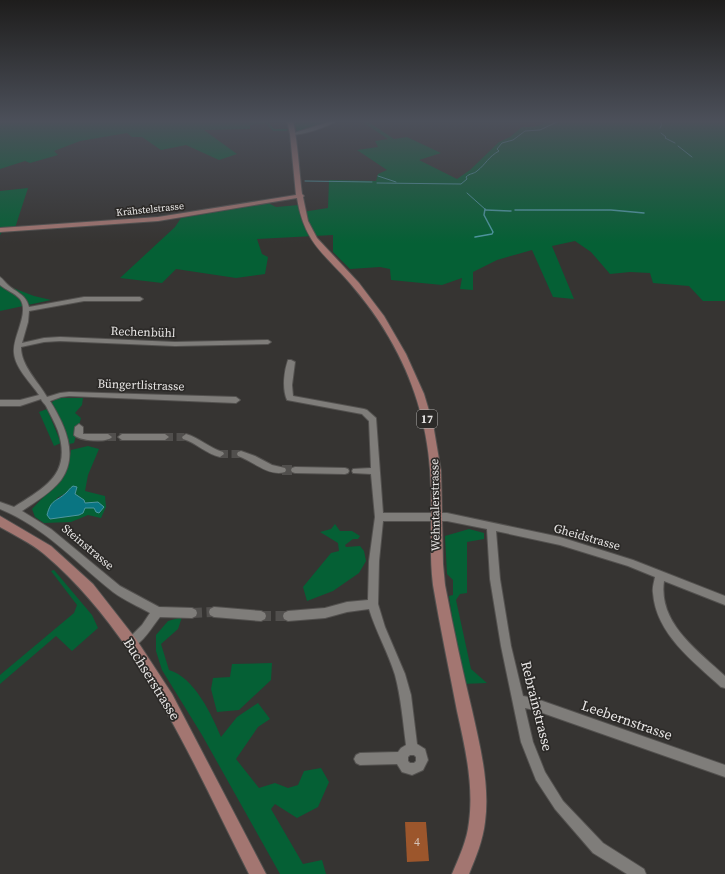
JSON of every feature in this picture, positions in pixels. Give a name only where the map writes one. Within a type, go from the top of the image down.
[{"type":"main road","name":"Wehntalerstrasse","points":[[297,162],[305,219],[313,238],[366,297],[389,330],[414,379],[424,404],[434,451],[437,516],[436,547],[439,582],[449,638],[473,749],[477,783],[478,815],[473,842],[467,861],[460,874]]},
{"type":"main road","name":"Krähstelstrasse","points":[[0,230],[94,225],[173,217],[218,211],[301,196]]},
{"type":"main road","name":"Buchserstrasse","points":[[0,521],[47,549],[58,559],[88,588],[131,643],[167,699],[258,874]]},
{"type":"street","points":[[0,278],[5,288],[19,294],[26,310],[18,346],[18,359],[53,412],[64,442],[67,461],[58,479],[37,497],[15,511]]},
{"type":"street","points":[[26,310],[84,299],[140,299]]},
{"type":"street","name":"Rechenbühl","points":[[18,346],[60,338],[175,344],[268,342]]},
{"type":"street","points":[[291,362],[288,388],[290,398],[364,412],[373,420],[379,517],[374,561],[373,604],[380,627],[400,674],[405,694],[412,748]]},
{"type":"street","name":"Büngertlistrasse","points":[[0,403],[20,403],[69,394],[236,400]]},
{"type":"street","points":[[79,427],[78,435],[82,437],[108,437]]},
{"type":"street","points":[[122,437],[165,437]]},
{"type":"street","points":[[186,437],[195,439],[206,450],[220,454]]},
{"type":"street","points":[[241,454],[252,456],[263,466],[273,470],[282,470]]},
{"type":"street","points":[[295,470],[345,471]]},
{"type":"street","points":[[356,471],[375,471]]},
{"type":"street","name":"Steinstrasse","points":[[0,505],[37,523],[60,540],[117,589],[157,612]]},
{"type":"street","name":"Gheidstrasse","points":[[379,517],[437,516],[456,518],[573,545],[660,574],[725,601]]},
{"type":"street","name":"Rebrainstrasse","points":[[491,526],[495,579],[518,701],[527,742],[538,769],[559,805],[598,848],[639,874]]},
{"type":"street","points":[[660,574],[657,590],[662,613],[667,622],[680,640],[725,682]]},
{"type":"street","points":[[288,616],[325,613],[347,607],[373,604]]},
{"type":"street","points":[[131,643],[146,628],[157,612],[192,613]]},
{"type":"street","points":[[214,612],[261,616]]},
{"type":"street","name":"Leebernstrasse","points":[[518,701],[534,704],[725,771]]},
{"type":"street","points":[[412,748],[418,751],[422,757],[419,767],[413,770],[407,768],[402,758],[406,750],[412,748]]},
{"type":"street","points":[[360,759],[402,758]]},
{"type":"green space","points":[[0,162],[23,162],[0,169]]},
{"type":"green space","points":[[375,162],[423,162],[457,179],[479,162],[725,162],[725,301],[703,301],[689,286],[653,283],[650,273],[630,272],[610,274],[591,252],[575,241],[552,246],[574,299],[553,297],[532,250],[497,260],[473,272],[473,290],[460,289],[462,278],[442,285],[391,280],[390,269],[380,267],[350,269],[333,252],[333,235],[257,239],[262,254],[268,257],[265,274],[236,278],[176,269],[162,283],[120,278],[175,227],[181,218],[268,203],[276,207],[299,205],[302,212],[328,208],[329,180],[376,181],[378,174],[387,170]]},
{"type":"green space","points":[[28,188],[15,228],[4,229],[0,235],[0,191]]},
{"type":"green space","points":[[0,283],[34,296],[51,300],[0,311]]},
{"type":"green space","points":[[57,398],[83,398],[82,405],[75,413],[81,418],[74,443],[69,444],[51,403]]},
{"type":"green space","points":[[47,409],[61,443],[54,446],[39,412]]},
{"type":"green space","points":[[88,446],[99,449],[88,475],[85,491],[105,496],[106,507],[101,518],[88,515],[71,522],[44,523],[35,517],[32,509],[62,475],[71,450]],"holes":[[[77,487],[75,494],[84,500],[85,503],[98,502],[101,505],[94,508],[85,508],[79,515],[50,519],[57,498]]]},
{"type":"green space","points":[[335,524],[340,531],[352,531],[360,536],[358,539],[353,539],[345,545],[346,547],[360,546],[364,551],[366,561],[359,573],[333,591],[307,601],[303,587],[331,553],[339,551],[338,543],[320,532],[331,529]]},
{"type":"green space","points":[[469,529],[484,533],[484,539],[467,542],[467,593],[460,594],[456,600],[471,669],[487,683],[462,684],[449,596],[453,595],[453,580],[447,574],[445,536]]},
{"type":"green space","points":[[54,570],[92,615],[98,628],[72,651],[56,636],[0,684],[0,675],[74,613],[77,605],[51,571]]},
{"type":"green space","points":[[182,617],[178,629],[161,644],[169,670],[178,674],[194,688],[213,718],[221,737],[237,717],[258,703],[270,719],[258,727],[236,759],[259,788],[275,783],[288,788],[298,785],[304,771],[321,768],[329,782],[318,807],[297,818],[275,804],[271,809],[303,864],[322,860],[326,874],[280,874],[202,735],[162,670],[156,651],[156,635],[168,621]]},
{"type":"green space","points":[[272,663],[271,680],[239,710],[217,712],[211,689],[213,678],[230,677],[232,664]]},
{"type":"water","points":[[73,486],[77,487],[75,494],[84,500],[85,503],[98,502],[104,507],[99,513],[96,512],[94,508],[85,508],[83,513],[79,515],[50,519],[47,515],[52,503]]},
{"type":"building","points":[[405,822],[426,822],[429,861],[407,862]]},
{"type":"waterway","points":[[377,183],[461,184],[467,179],[466,177],[476,172],[486,162]]},
{"type":"waterway","points":[[378,176],[396,182]]},
{"type":"waterway","points":[[305,181],[372,182]]},
{"type":"waterway","points":[[467,193],[485,209]]},
{"type":"waterway","points":[[475,237],[492,234],[493,232],[484,215],[485,209]]},
{"type":"waterway","points":[[485,209],[511,211]]},
{"type":"waterway","points":[[515,210],[611,210],[644,213]]},
{"type":"tunnel","points":[[108,437],[122,437]]},
{"type":"tunnel","points":[[165,437],[186,437]]},
{"type":"tunnel","points":[[220,454],[241,454]]},
{"type":"tunnel","points":[[282,470],[295,470]]},
{"type":"tunnel","points":[[192,613],[214,612]]},
{"type":"tunnel","points":[[261,616],[288,616]]}]
